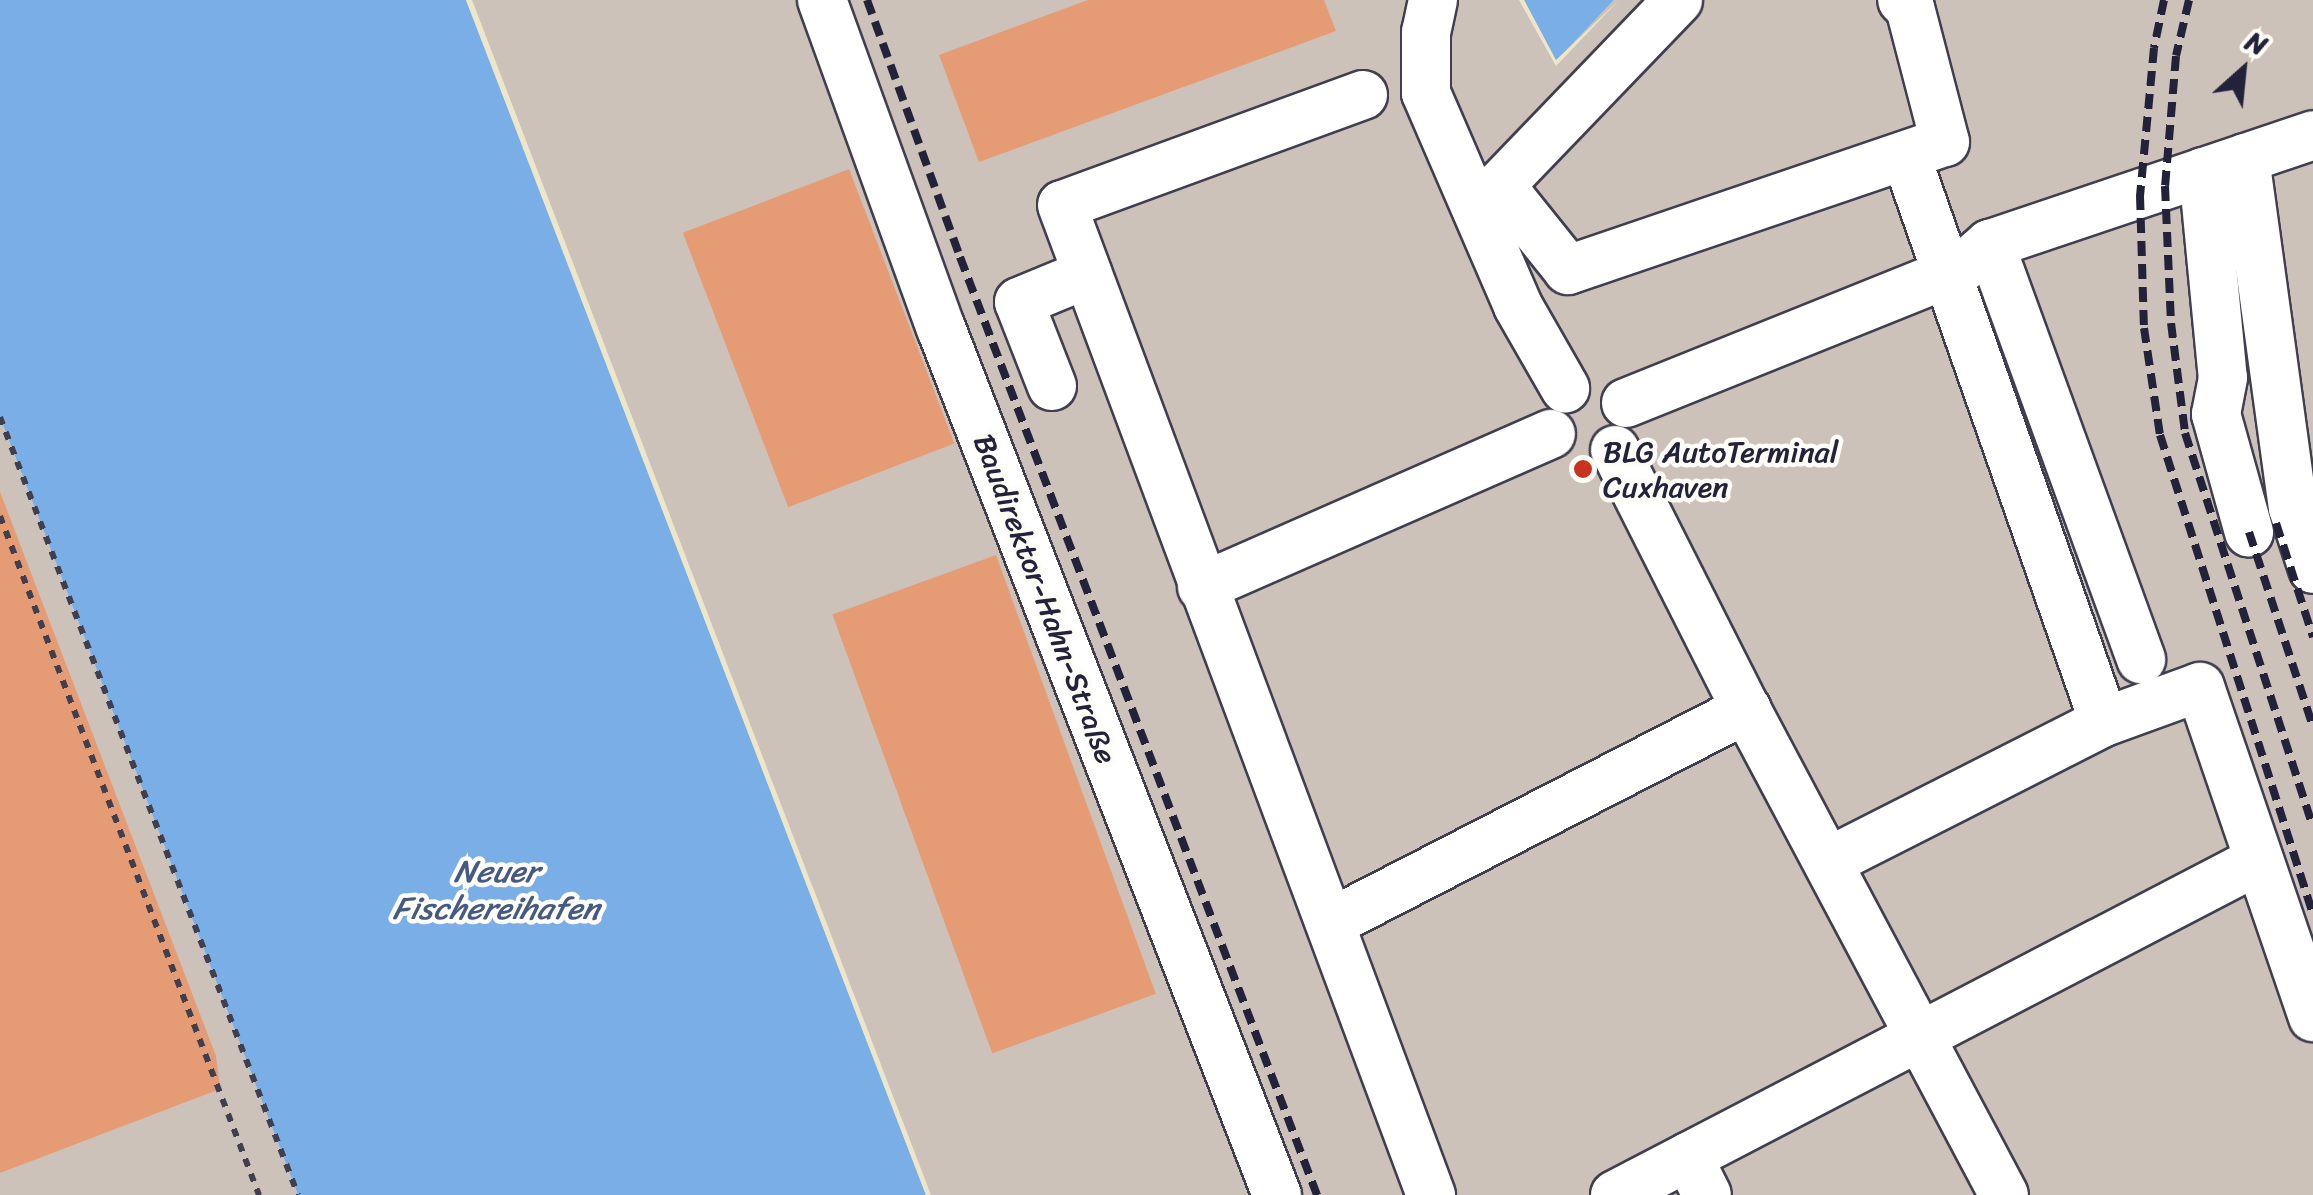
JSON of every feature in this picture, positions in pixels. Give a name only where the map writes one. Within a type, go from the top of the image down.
[{"type":"street","name":"Baudirektor-Hahn-Straße","points":[[822,0],[934,310],[1277,1195]]},
{"type":"street","points":[[1432,0],[1426,32],[1426,93],[1488,197],[1518,306],[1565,388]]},
{"type":"street","points":[[1488,197],[1678,0]]},
{"type":"street","points":[[1488,197],[1568,270],[1945,142],[1910,8],[1902,0]]},
{"type":"street","points":[[1362,95],[1062,205],[1202,587],[1332,922],[1430,1195]]},
{"type":"street","points":[[1626,403],[1962,268],[1990,244],[2313,135]]},
{"type":"street","points":[[2224,165],[2223,378],[2216,414],[2263,527]]},
{"type":"street","points":[[2224,165],[2293,508],[2313,569]]},
{"type":"street","points":[[1913,176],[1944,275],[1978,353],[2104,722]]},
{"type":"street","points":[[1990,244],[2142,659]]},
{"type":"street","points":[[1052,386],[1019,302],[1087,274]]},
{"type":"street","points":[[1590,381],[1611,388],[1626,403],[1627,425],[1615,450],[1593,459],[1564,454],[1550,434],[1554,411],[1565,388],[1590,381]]},
{"type":"street","points":[[1202,587],[1550,434]]},
{"type":"street","points":[[1615,450],[1746,709],[2004,1195]]},
{"type":"street","points":[[1828,862],[2104,722],[2200,687],[2313,1017]]},
{"type":"street","points":[[1332,922],[1746,709]]},
{"type":"street","points":[[1615,1195],[1697,1176],[1921,1036],[2259,860]]},
{"type":"path","points":[[0,417],[298,1195]]},
{"type":"path","points":[[0,516],[259,1195]]},
{"type":"shaded area","points":[[466,0],[1524,0],[1556,60],[1614,0],[2313,0],[2313,1195],[926,1195]]},
{"type":"shaded area","points":[[0,417],[274,1132],[298,1195],[0,1195]]},
{"type":"water","name":"Neuer Fischereihafen","points":[[0,0],[466,0],[926,1195],[298,1195],[0,417]]},
{"type":"water","points":[[1524,0],[1614,0],[1556,61]]},
{"type":"pier","points":[[466,0],[472,0],[931,1195],[926,1195]]},
{"type":"pier","points":[[1519,0],[1524,0],[1556,60],[1619,0],[1556,66]]},
{"type":"building","points":[[1088,0],[1324,0],[1336,31],[979,162],[939,55]]},
{"type":"building","points":[[849,169],[954,443],[788,507],[683,233]]},
{"type":"building","points":[[0,492],[216,1056],[220,1089],[0,1173]]},
{"type":"building","points":[[996,555],[1156,994],[992,1053],[832,615]]},
{"type":"railway","points":[[867,0],[960,257],[1317,1195]]},
{"type":"railway","points":[[2164,0],[2154,48],[2140,195],[2144,328],[2160,435],[2313,914]]},
{"type":"railway","points":[[2189,0],[2176,56],[2165,186],[2171,323],[2185,433],[2313,826]]},
{"type":"railway","points":[[2276,523],[2313,637]]},
{"type":"railway","points":[[2249,532],[2313,727]]},
{"type":"place","name":"BLG AutoTerminal Cuxhaven","points":[[1583,469]]}]
